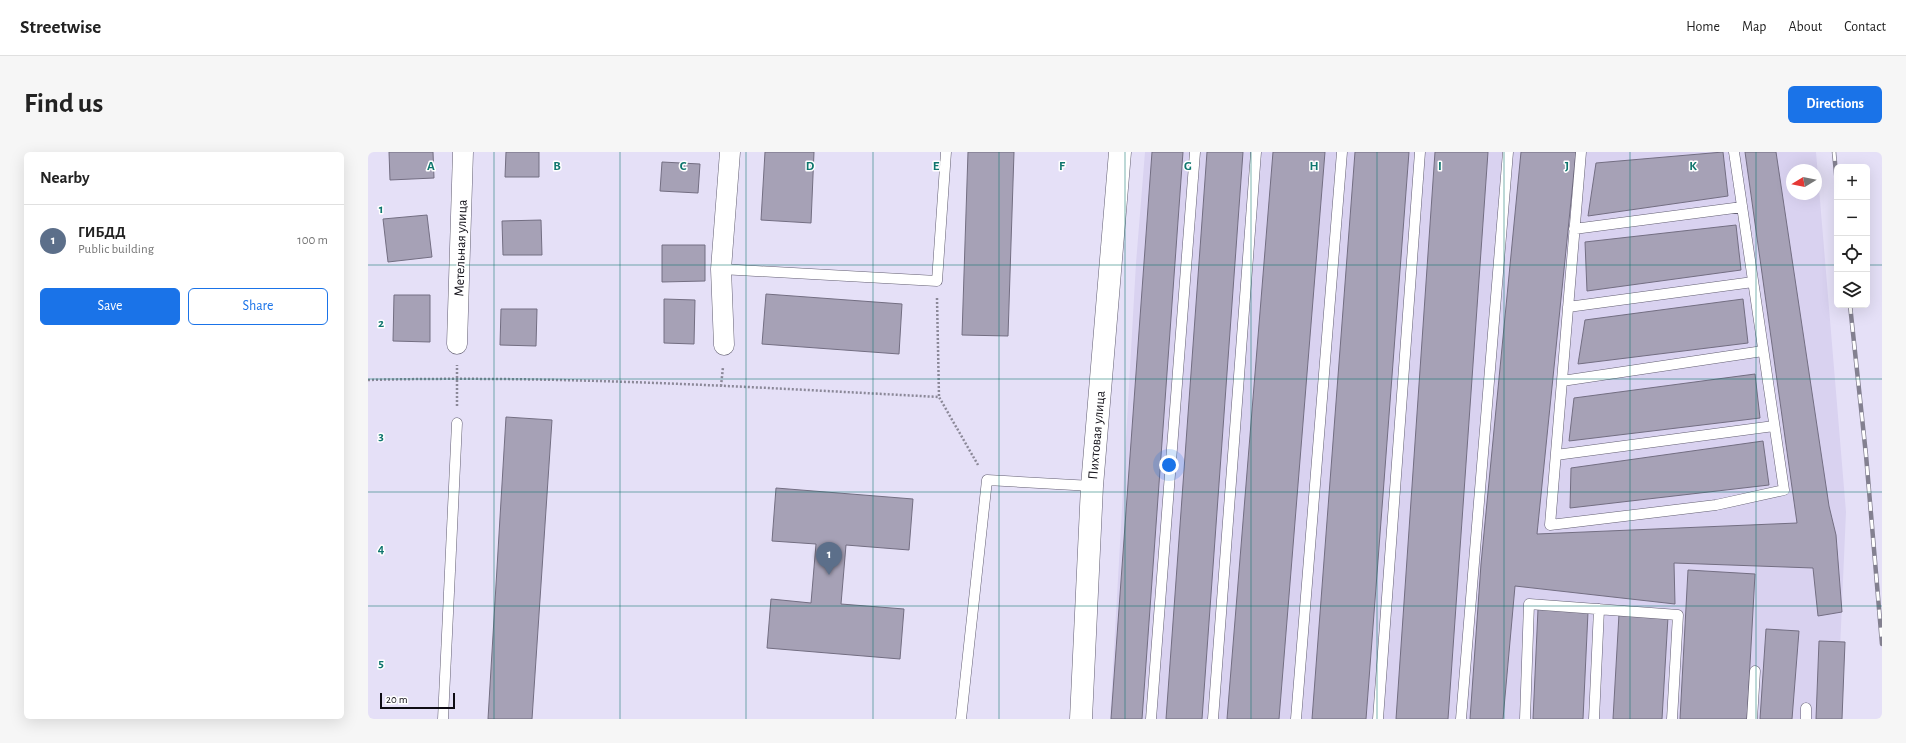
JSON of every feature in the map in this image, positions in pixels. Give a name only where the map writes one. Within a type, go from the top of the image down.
[{"type":"street","name":"Метельная улица","points":[[458,344],[463,152]]},
{"type":"street","points":[[724,345],[721,269],[730,152]]},
{"type":"street","name":"Пихтовая улица","points":[[1081,719],[1092,486],[1120,152]]},
{"type":"lane","points":[[721,269],[937,281],[946,152]]},
{"type":"lane","points":[[1152,719],[1195,152]]},
{"type":"lane","points":[[1213,719],[1256,152]]},
{"type":"lane","points":[[1296,719],[1342,152]]},
{"type":"lane","points":[[1378,719],[1420,152]]},
{"type":"lane","points":[[1461,719],[1508,152]]},
{"type":"lane","points":[[1581,152],[1550,525],[1716,505],[1784,490],[1734,152]]},
{"type":"lane","points":[[1574,229],[1742,206]]},
{"type":"lane","points":[[1568,307],[1753,282]]},
{"type":"lane","points":[[1562,381],[1763,351]]},
{"type":"lane","points":[[443,719],[456,423]]},
{"type":"lane","points":[[1556,455],[1774,426]]},
{"type":"lane","points":[[961,719],[987,480],[1092,486]]},
{"type":"lane","points":[[1525,719],[1529,604],[1678,615],[1672,719]]},
{"type":"lane","points":[[1594,719],[1599,609]]},
{"type":"lane","points":[[1752,719],[1755,671]]},
{"type":"lane","points":[[1806,708],[1806,719]]},
{"type":"path","points":[[937,281],[939,397],[987,480]]},
{"type":"path","points":[[456,423],[458,344]]},
{"type":"path","points":[[368,380],[457,378],[721,386],[939,397]]},
{"type":"shaded area","points":[[1145,152],[1816,152],[1817,164],[1786,164],[1786,200],[1820,200],[1846,512],[1837,719],[1110,719],[1136,263]]},
{"type":"building","points":[[389,152],[433,152],[434,178],[390,180]]},
{"type":"building","points":[[506,152],[539,152],[539,177],[505,177]]},
{"type":"building","points":[[765,152],[814,152],[811,223],[761,220]]},
{"type":"building","points":[[968,152],[1014,152],[1008,336],[962,335]]},
{"type":"building","points":[[1152,152],[1183,152],[1142,719],[1111,719]]},
{"type":"building","points":[[1207,152],[1243,152],[1202,719],[1166,719]]},
{"type":"building","points":[[1273,152],[1325,152],[1279,719],[1227,719]]},
{"type":"building","points":[[1355,152],[1409,152],[1366,719],[1312,719]]},
{"type":"building","points":[[1435,152],[1488,152],[1448,719],[1396,719]]},
{"type":"building","points":[[1521,152],[1576,152],[1537,534],[1797,523],[1745,152],[1776,152],[1829,506],[1836,535],[1842,612],[1818,616],[1813,568],[1674,563],[1675,604],[1515,586],[1503,719],[1470,719],[1481,564]]},
{"type":"building","points":[[1723,152],[1728,196],[1588,216],[1596,163]]},
{"type":"building","points":[[662,162],[700,164],[698,193],[660,191]]},
{"type":"building","points":[[427,215],[432,257],[388,262],[383,219]]},
{"type":"building","points":[[541,220],[542,255],[503,255],[502,221]]},
{"type":"building","points":[[1736,225],[1741,270],[1587,291],[1585,242]]},
{"type":"building","points":[[662,245],[705,245],[705,281],[662,282]]},
{"type":"building","points":[[766,294],[902,304],[899,354],[762,344]]},
{"type":"building","points":[[394,295],[430,295],[430,342],[393,341]]},
{"type":"building","points":[[664,299],[695,300],[694,344],[664,343]]},
{"type":"building","points":[[1743,299],[1748,343],[1578,364],[1585,320]]},
{"type":"building","points":[[501,309],[537,309],[536,346],[500,345]]},
{"type":"building","points":[[1755,374],[1760,418],[1569,441],[1574,398]]},
{"type":"building","points":[[506,417],[552,420],[532,719],[488,719]]},
{"type":"building","points":[[1763,441],[1769,485],[1570,508],[1571,468]]},
{"type":"building","points":[[776,488],[913,499],[909,550],[846,545],[841,604],[904,609],[900,659],[767,648],[771,599],[811,603],[816,544],[772,541]]},
{"type":"building","points":[[1688,570],[1755,574],[1747,719],[1680,719]]},
{"type":"building","points":[[1538,609],[1588,612],[1583,719],[1533,719]]},
{"type":"building","points":[[1619,614],[1668,617],[1662,719],[1613,719]]},
{"type":"building","points":[[1766,629],[1799,631],[1792,719],[1760,719]]},
{"type":"building","points":[[1819,641],[1845,642],[1842,719],[1816,719]]},
{"type":"railway","points":[[1834,152],[1835,164]]},
{"type":"railway","points":[[1850,308],[1866,455],[1882,644]]},
{"type":"place","name":"ГИБДД","points":[[829,575]]}]
